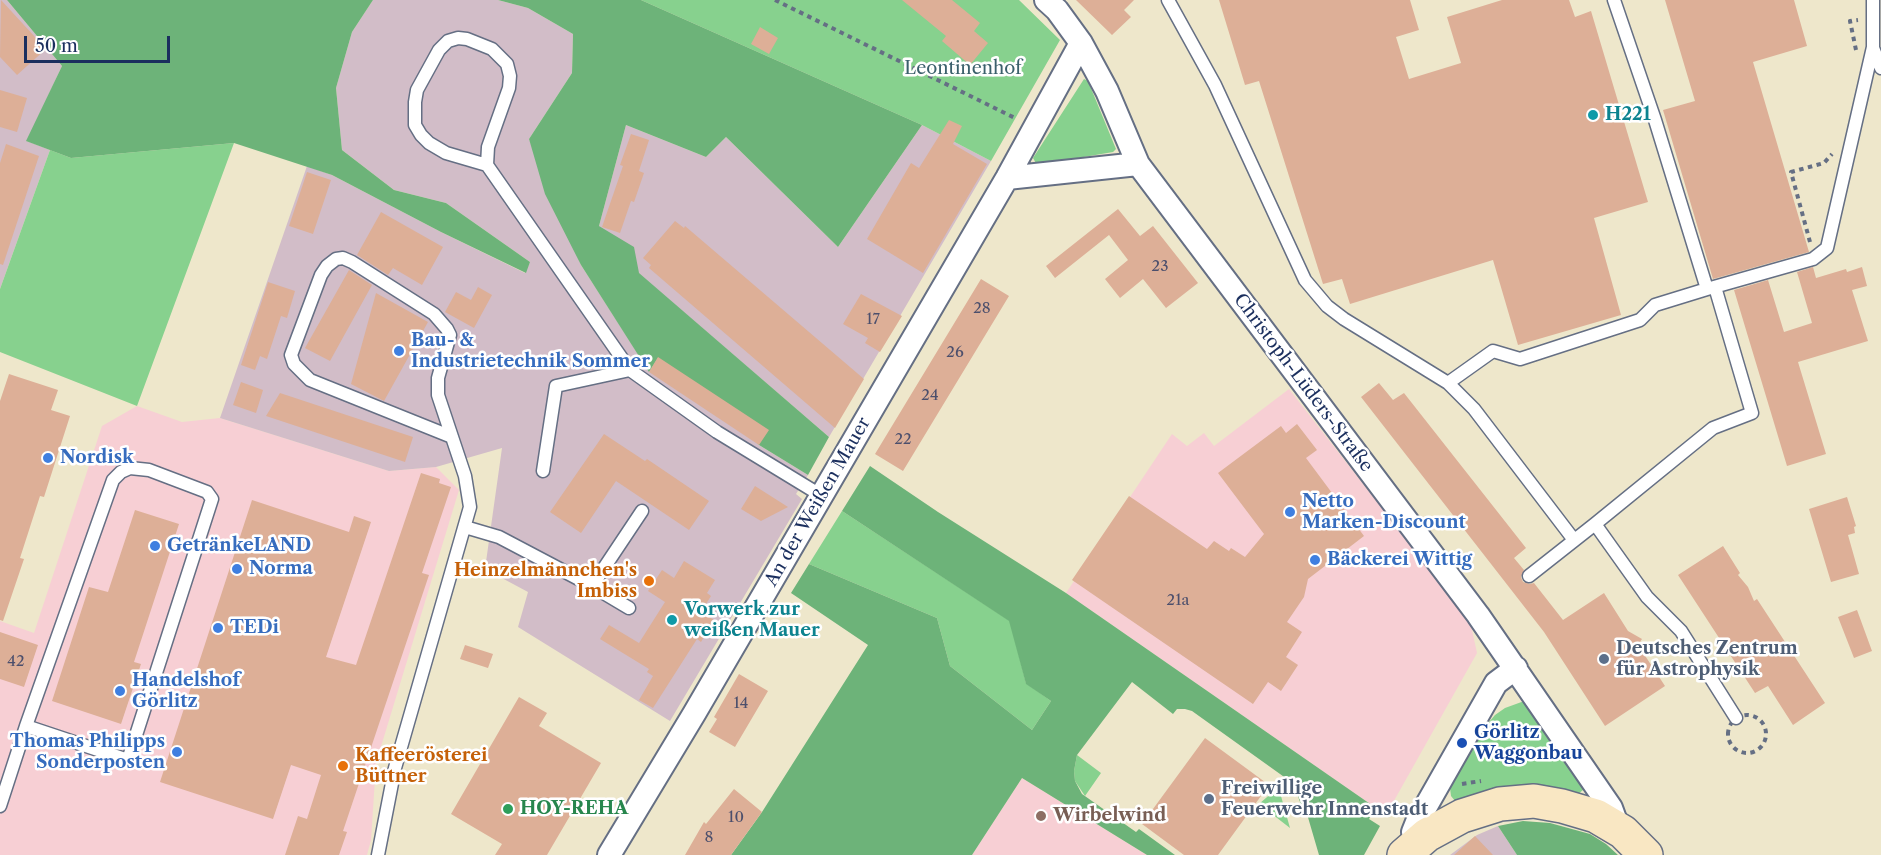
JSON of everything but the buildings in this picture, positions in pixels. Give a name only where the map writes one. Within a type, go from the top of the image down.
[{"type":"street","name":"Christoph-Lüders-Straße","points":[[1046,0],[1057,10],[1081,43],[1107,91],[1138,164],[1472,606],[1611,808],[1615,819],[1612,825]]},
{"type":"street","name":"An der Weißen Mauer","points":[[609,855],[1007,178],[1081,43]]},
{"type":"street","points":[[1007,178],[1138,164]]},
{"type":"street","points":[[1411,848],[1416,822],[1496,683],[1516,668]]},
{"type":"street","points":[[1411,848],[1462,816],[1500,804],[1534,801],[1570,807],[1596,816],[1623,832],[1646,855]]},
{"type":"lane","points":[[1168,0],[1215,85],[1305,280],[1328,306],[1344,319],[1448,383],[1486,424],[1574,540]]},
{"type":"lane","points":[[1529,576],[1713,428],[1752,413],[1614,0]]},
{"type":"lane","points":[[1448,383],[1493,351],[1520,359],[1640,320],[1655,305],[1813,259],[1827,248],[1873,47],[1873,0]]},
{"type":"lane","points":[[487,165],[446,153],[429,143],[415,125],[417,90],[439,50],[448,41],[458,38],[467,39],[492,49],[507,64],[510,76],[509,88],[488,147],[487,165],[630,370],[717,432],[822,496]]},
{"type":"lane","points":[[1873,47],[1881,68]]},
{"type":"lane","points":[[378,855],[395,768],[470,507],[465,476],[452,437],[438,395],[438,378],[450,335],[447,329],[434,314],[352,262],[343,258],[336,259],[321,275],[291,355],[294,364],[310,380],[452,437]]},
{"type":"lane","points":[[543,471],[556,386],[630,370]]},
{"type":"lane","points":[[0,806],[26,726],[112,480],[130,468],[149,470],[207,492],[212,499],[128,760],[26,726]]},
{"type":"lane","points":[[592,586],[642,511]]},
{"type":"lane","points":[[1595,524],[1647,597],[1682,631],[1736,718]]},
{"type":"lane","points":[[465,526],[499,537],[629,608]]},
{"type":"path","points":[[775,0],[1034,127]]},
{"type":"path","points":[[1857,60],[1850,21],[1873,16]]},
{"type":"path","points":[[1820,253],[1811,248],[1791,172],[1824,163],[1839,147]]},
{"type":"path","points":[[1748,715],[1760,720],[1766,731],[1766,737],[1755,752],[1742,753],[1732,746],[1727,735],[1728,728],[1736,718],[1748,715]]},
{"type":"shaded area","points":[[0,0],[7,0],[62,66],[27,141],[50,150],[0,289]]},
{"type":"shaded area","points":[[373,0],[498,0],[528,8],[573,34],[572,73],[529,139],[581,265],[649,371],[658,357],[759,445],[808,475],[796,494],[802,499],[670,721],[518,627],[528,592],[485,569],[502,448],[436,467],[389,471],[220,418],[307,166],[332,175],[525,273],[530,262],[446,203],[394,190],[342,150],[336,88],[352,32]]},
{"type":"shaded area","points":[[626,125],[706,157],[726,137],[838,247],[922,125],[991,161],[829,437],[638,273],[599,226]]},
{"type":"shaded area","points":[[1289,389],[1470,621],[1477,653],[1386,815],[1066,593],[1172,434],[1187,446],[1204,433],[1214,446]]},
{"type":"shaded area","points":[[137,406],[182,422],[220,418],[389,471],[436,467],[459,490],[376,763],[371,840],[367,855],[0,855],[0,621],[34,633],[102,426]]},
{"type":"shaded area","name":"Wirbelwind","points":[[1022,778],[1147,855],[972,855]]},
{"type":"shaded area","points":[[1498,826],[1517,855],[1450,855],[1477,835]]},
{"type":"green space","points":[[7,0],[373,0],[352,32],[336,88],[342,150],[394,190],[446,203],[530,262],[526,273],[332,175],[234,143],[71,158],[26,141],[62,66]]},
{"type":"green space","points":[[498,0],[641,0],[922,125],[838,247],[726,137],[706,157],[626,125],[599,226],[634,247],[639,273],[829,437],[808,475],[759,445],[658,358],[649,372],[581,265],[545,194],[529,139],[572,73],[573,34],[528,8]]},
{"type":"green space","name":"Leontinenhof","points":[[641,0],[1019,0],[1060,40],[991,161],[922,125]]},
{"type":"green space","points":[[1084,79],[1088,81],[1116,149],[1113,152],[1037,165],[1033,158]]},
{"type":"green space","points":[[234,143],[137,406],[0,352],[0,289],[50,150],[71,158]]},
{"type":"green space","points":[[870,466],[1066,593],[1376,808],[1369,819],[1380,826],[1364,855],[1319,855],[1307,814],[1304,813],[1295,788],[1287,779],[1192,711],[1177,709],[1173,714],[1132,682],[1077,755],[1075,781],[1082,794],[1136,832],[1139,829],[1175,855],[1147,855],[1022,778],[972,855],[731,855],[762,812],[868,645],[791,593],[809,564],[937,618],[950,666],[1032,730],[1051,701],[1026,684],[1009,621],[842,511]]},
{"type":"green space","points":[[842,511],[1010,621],[1026,683],[1051,701],[1032,730],[950,666],[937,618],[809,564]]},
{"type":"green space","points":[[1527,700],[1585,782],[1583,790],[1577,795],[1455,801],[1451,796],[1450,788],[1484,728],[1495,715],[1505,708]]},
{"type":"green space","points":[[1077,755],[1101,773],[1085,796],[1075,781]]},
{"type":"green space","points":[[1274,791],[1281,796],[1290,828],[1259,804]]},
{"type":"green space","points":[[1523,821],[1550,823],[1590,834],[1618,855],[1517,855],[1498,826]]},
{"type":"place","name":"H221","points":[[1593,115]]},
{"type":"place","name":"Bau- & Industrietechnik Sommer","points":[[399,351]]},
{"type":"place","name":"Nordisk","points":[[48,458]]},
{"type":"place","name":"Netto Marken-Discount","points":[[1290,512]]},
{"type":"place","name":"GetränkeLAND","points":[[155,546]]},
{"type":"place","name":"Bäckerei Wittig","points":[[1315,560]]},
{"type":"place","name":"Norma","points":[[237,569]]},
{"type":"place","name":"Heinzelmännchen's Imbiss","points":[[649,581]]},
{"type":"place","name":"Vorwerk zur weißen Mauer","points":[[672,620]]},
{"type":"place","name":"TEDi","points":[[218,628]]},
{"type":"place","name":"Deutsches Zentrum für Astrophysik","points":[[1604,659]]},
{"type":"place","name":"Handelshof Görlitz","points":[[120,691]]},
{"type":"place","name":"Görlitz Waggonbau","points":[[1462,743]]},
{"type":"place","name":"Thomas Philipps Sonderposten","points":[[177,752]]},
{"type":"place","name":"Kaffeerösterei Büttner","points":[[343,766]]},
{"type":"place","name":"Freiwillige Feuerwehr Innenstadt","points":[[1209,799]]},
{"type":"place","name":"HOY-REHA","points":[[508,809]]},
{"type":"place","name":"Wirbelwind","points":[[1041,816]]}]
